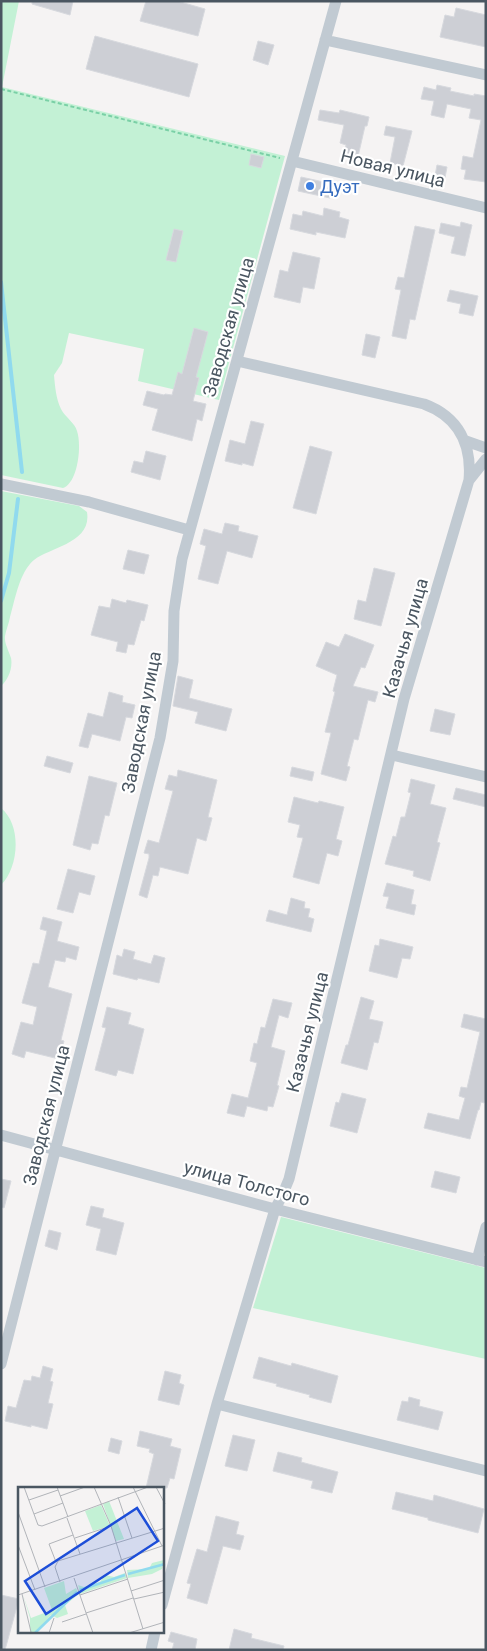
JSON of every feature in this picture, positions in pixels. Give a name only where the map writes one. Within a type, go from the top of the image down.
[{"type":"street","name":"Заводская улица","points":[[1,1364],[160,738],[173,661],[176,589],[189,530],[336,1]]},
{"type":"street","points":[[325,40],[486,75]]},
{"type":"street","name":"Новая улица","points":[[292,161],[486,208]]},
{"type":"street","points":[[237,361],[424,404],[441,412],[453,423],[466,441],[486,448]]},
{"type":"street","name":"Казачья улица","points":[[164,1598],[216,1404],[275,1209],[289,1179],[410,676],[469,480],[470,463],[466,441]]},
{"type":"street","points":[[469,480],[486,459]]},
{"type":"street","points":[[1,484],[89,502],[189,530]]},
{"type":"street","points":[[392,755],[486,778]]},
{"type":"street","name":"улица Толстого","points":[[1,1135],[54,1151],[275,1209],[482,1261]]},
{"type":"street","points":[[482,1261],[486,1227]]},
{"type":"street","points":[[216,1404],[486,1471]]},
{"type":"street","points":[[150,1650],[154,1634]]},
{"type":"path","points":[[1,90],[292,161]]},
{"type":"green space","points":[[1,1],[19,1],[2,87],[285,156],[219,400],[138,381],[144,349],[69,333],[62,363],[54,375],[59,405],[77,431],[79,454],[72,479],[63,488],[1,475]]},
{"type":"green space","points":[[1,491],[79,506],[87,512],[87,522],[83,531],[77,537],[41,555],[28,566],[24,573],[5,636],[11,658],[11,670],[1,686]]},
{"type":"green space","points":[[1,808],[8,815],[12,825],[16,846],[12,868],[1,885]]},
{"type":"green space","points":[[281,1217],[486,1268],[486,1359],[253,1308]]},
{"type":"building","points":[[32,1],[73,1],[70,15],[32,4]]},
{"type":"building","points":[[146,1],[177,1],[205,9],[198,36],[140,21]]},
{"type":"building","points":[[456,8],[486,15],[486,47],[440,37],[445,15],[454,17]]},
{"type":"building","points":[[95,36],[198,64],[189,97],[86,69]]},
{"type":"building","points":[[258,41],[274,45],[268,65],[253,60]]},
{"type":"building","points":[[437,85],[451,88],[450,91],[474,96],[474,94],[486,96],[486,182],[464,179],[466,170],[461,169],[463,156],[473,158],[481,120],[469,118],[471,109],[447,104],[444,118],[431,115],[434,101],[421,99],[424,87],[436,90]]},
{"type":"building","points":[[320,110],[339,113],[340,110],[369,117],[357,161],[344,158],[346,145],[340,143],[344,125],[318,120]]},
{"type":"building","points":[[386,126],[412,131],[403,166],[390,163],[395,137],[384,135]]},
{"type":"building","points":[[251,154],[264,157],[261,168],[249,165]]},
{"type":"building","points":[[437,165],[447,167],[444,183],[434,181]]},
{"type":"building","points":[[301,177],[333,184],[330,198],[298,191]]},
{"type":"building","points":[[324,208],[340,212],[339,217],[349,220],[345,238],[316,232],[316,235],[290,229],[293,214],[302,216],[303,211],[323,216]]},
{"type":"building","points":[[461,222],[472,225],[465,256],[451,253],[455,237],[439,233],[441,223],[460,227]]},
{"type":"building","points":[[415,226],[435,230],[415,320],[410,319],[406,339],[392,336],[401,290],[395,289],[398,277],[404,278]]},
{"type":"building","points":[[174,229],[183,231],[176,262],[166,260]]},
{"type":"building","points":[[293,252],[320,258],[314,289],[303,287],[300,303],[274,297],[280,270],[288,272]]},
{"type":"building","points":[[450,290],[478,296],[473,316],[459,313],[461,304],[447,301]]},
{"type":"building","points":[[194,328],[208,332],[196,377],[199,378],[193,401],[206,404],[202,421],[197,419],[192,441],[152,430],[158,409],[143,405],[147,391],[172,395],[178,372],[182,374]]},
{"type":"building","points":[[366,334],[380,337],[375,358],[362,355]]},
{"type":"building","points":[[251,421],[264,424],[253,466],[225,461],[230,440],[245,444]]},
{"type":"building","points":[[310,446],[332,452],[316,514],[293,508]]},
{"type":"building","points":[[146,451],[166,456],[160,480],[131,472],[134,461],[143,463]]},
{"type":"building","points":[[225,523],[239,526],[238,531],[258,536],[252,558],[227,551],[218,584],[198,579],[206,546],[200,544],[204,529],[222,534]]},
{"type":"building","points":[[128,550],[149,555],[144,574],[123,569]]},
{"type":"building","points":[[374,568],[395,573],[381,626],[354,619],[358,600],[366,602]]},
{"type":"building","points":[[112,599],[126,603],[127,600],[148,605],[144,621],[141,620],[134,645],[128,644],[126,653],[116,651],[118,642],[91,635],[99,606],[110,608]]},
{"type":"building","points":[[345,634],[374,645],[365,668],[361,667],[353,686],[378,692],[375,702],[368,700],[358,740],[354,739],[347,766],[350,767],[346,781],[321,774],[331,733],[325,732],[335,692],[333,691],[337,675],[316,666],[326,642],[339,647]]},
{"type":"building","points":[[178,676],[193,680],[189,698],[232,709],[226,731],[195,723],[198,712],[173,706]]},
{"type":"building","points":[[109,692],[123,696],[122,702],[135,705],[132,718],[126,717],[120,741],[92,734],[88,748],[79,746],[88,713],[103,717]]},
{"type":"building","points":[[435,709],[455,714],[450,735],[430,731]]},
{"type":"building","points":[[47,756],[73,763],[70,773],[44,766]]},
{"type":"building","points":[[292,767],[314,772],[312,781],[290,776]]},
{"type":"building","points":[[178,770],[217,780],[208,817],[212,818],[206,841],[197,838],[188,874],[160,867],[158,876],[153,875],[147,898],[139,895],[149,858],[149,854],[144,853],[148,840],[159,843],[173,791],[165,789],[169,775],[177,777]]},
{"type":"building","points":[[89,776],[117,783],[109,816],[105,815],[98,844],[92,843],[90,850],[73,845]]},
{"type":"building","points":[[411,779],[435,785],[430,804],[446,808],[437,842],[440,843],[430,881],[413,876],[414,871],[385,864],[393,836],[396,837],[401,817],[405,817],[411,793],[408,792]]},
{"type":"building","points":[[456,788],[486,795],[486,807],[453,799]]},
{"type":"building","points":[[294,797],[344,807],[336,839],[342,841],[338,856],[327,853],[319,884],[293,877],[303,838],[297,837],[300,825],[288,822]]},
{"type":"building","points":[[68,869],[95,876],[90,895],[79,892],[73,913],[57,909]]},
{"type":"building","points":[[387,883],[414,890],[411,904],[416,905],[414,915],[386,908],[389,897],[383,896]]},
{"type":"building","points":[[291,898],[305,902],[304,908],[310,909],[308,917],[314,919],[311,932],[266,921],[269,910],[287,915]]},
{"type":"building","points":[[43,917],[62,922],[57,941],[79,947],[76,960],[66,957],[65,962],[55,960],[48,987],[72,994],[61,1040],[64,1041],[59,1059],[26,1051],[24,1058],[12,1054],[21,1022],[33,1025],[37,1007],[22,1003],[33,963],[39,964],[47,931],[40,929]]},
{"type":"building","points":[[380,939],[413,947],[410,959],[402,958],[397,978],[369,971],[375,945],[379,946]]},
{"type":"building","points":[[124,949],[135,952],[133,959],[151,964],[154,955],[165,958],[159,983],[113,974],[117,955],[122,957]]},
{"type":"building","points":[[361,997],[374,1001],[369,1019],[383,1022],[378,1043],[374,1042],[367,1070],[341,1063]]},
{"type":"building","points":[[273,999],[292,1003],[288,1018],[279,1015],[271,1047],[285,1051],[273,1107],[268,1106],[267,1111],[247,1106],[244,1117],[227,1113],[232,1094],[248,1098],[257,1063],[250,1061],[254,1043],[257,1044],[261,1027],[265,1028]]},
{"type":"building","points":[[107,1007],[131,1013],[128,1024],[144,1029],[133,1074],[118,1070],[116,1076],[95,1070],[106,1028],[102,1027]]},
{"type":"building","points":[[464,1014],[486,1019],[486,1097],[484,1103],[481,1102],[470,1139],[424,1128],[428,1113],[459,1120],[465,1098],[459,1096],[461,1087],[467,1088],[480,1032],[461,1027]]},
{"type":"building","points":[[342,1093],[366,1099],[357,1133],[330,1126],[336,1102],[339,1103]]},
{"type":"building","points":[[435,1171],[460,1177],[456,1193],[431,1187]]},
{"type":"building","points":[[1,1179],[11,1181],[4,1208],[1,1207]]},
{"type":"building","points":[[91,1206],[104,1209],[102,1217],[124,1223],[116,1255],[96,1250],[101,1229],[86,1225]]},
{"type":"building","points":[[49,1230],[61,1233],[57,1250],[45,1246]]},
{"type":"building","points":[[259,1357],[291,1366],[292,1363],[338,1376],[331,1403],[276,1386],[277,1384],[253,1378]]},
{"type":"building","points":[[43,1366],[53,1369],[50,1381],[53,1382],[48,1403],[53,1404],[47,1429],[5,1421],[8,1406],[16,1408],[24,1380],[31,1381],[32,1376],[40,1378]]},
{"type":"building","points":[[165,1371],[181,1375],[179,1383],[184,1385],[179,1405],[158,1400]]},
{"type":"building","points":[[409,1397],[420,1400],[419,1406],[443,1412],[438,1430],[397,1420],[402,1401],[408,1402]]},
{"type":"building","points":[[140,1431],[172,1439],[170,1446],[181,1449],[174,1479],[170,1478],[167,1488],[146,1487],[154,1454],[149,1452],[150,1449],[137,1446]]},
{"type":"building","points":[[233,1435],[255,1440],[247,1471],[225,1466]]},
{"type":"building","points":[[111,1438],[122,1441],[119,1454],[108,1451]]},
{"type":"building","points":[[278,1452],[302,1458],[301,1462],[338,1472],[332,1493],[311,1488],[313,1481],[273,1471]]},
{"type":"building","points":[[396,1492],[433,1501],[434,1495],[484,1509],[478,1533],[392,1509]]},
{"type":"building","points":[[216,1516],[239,1522],[236,1534],[244,1536],[240,1550],[223,1546],[207,1604],[187,1598],[191,1584],[187,1583],[197,1549],[207,1552]]},
{"type":"building","points":[[1,1595],[18,1599],[18,1603],[5,1650],[1,1650]]},
{"type":"building","points":[[234,1629],[252,1634],[251,1638],[284,1646],[283,1650],[229,1650]]},
{"type":"building","points":[[171,1632],[197,1639],[195,1650],[172,1650],[174,1643],[168,1641]]},
{"type":"waterway","points":[[1,282],[22,472]]},
{"type":"waterway","points":[[1,601],[9,573],[18,499]]},
{"type":"place","name":"Дуэт","points":[[310,186]]}]
